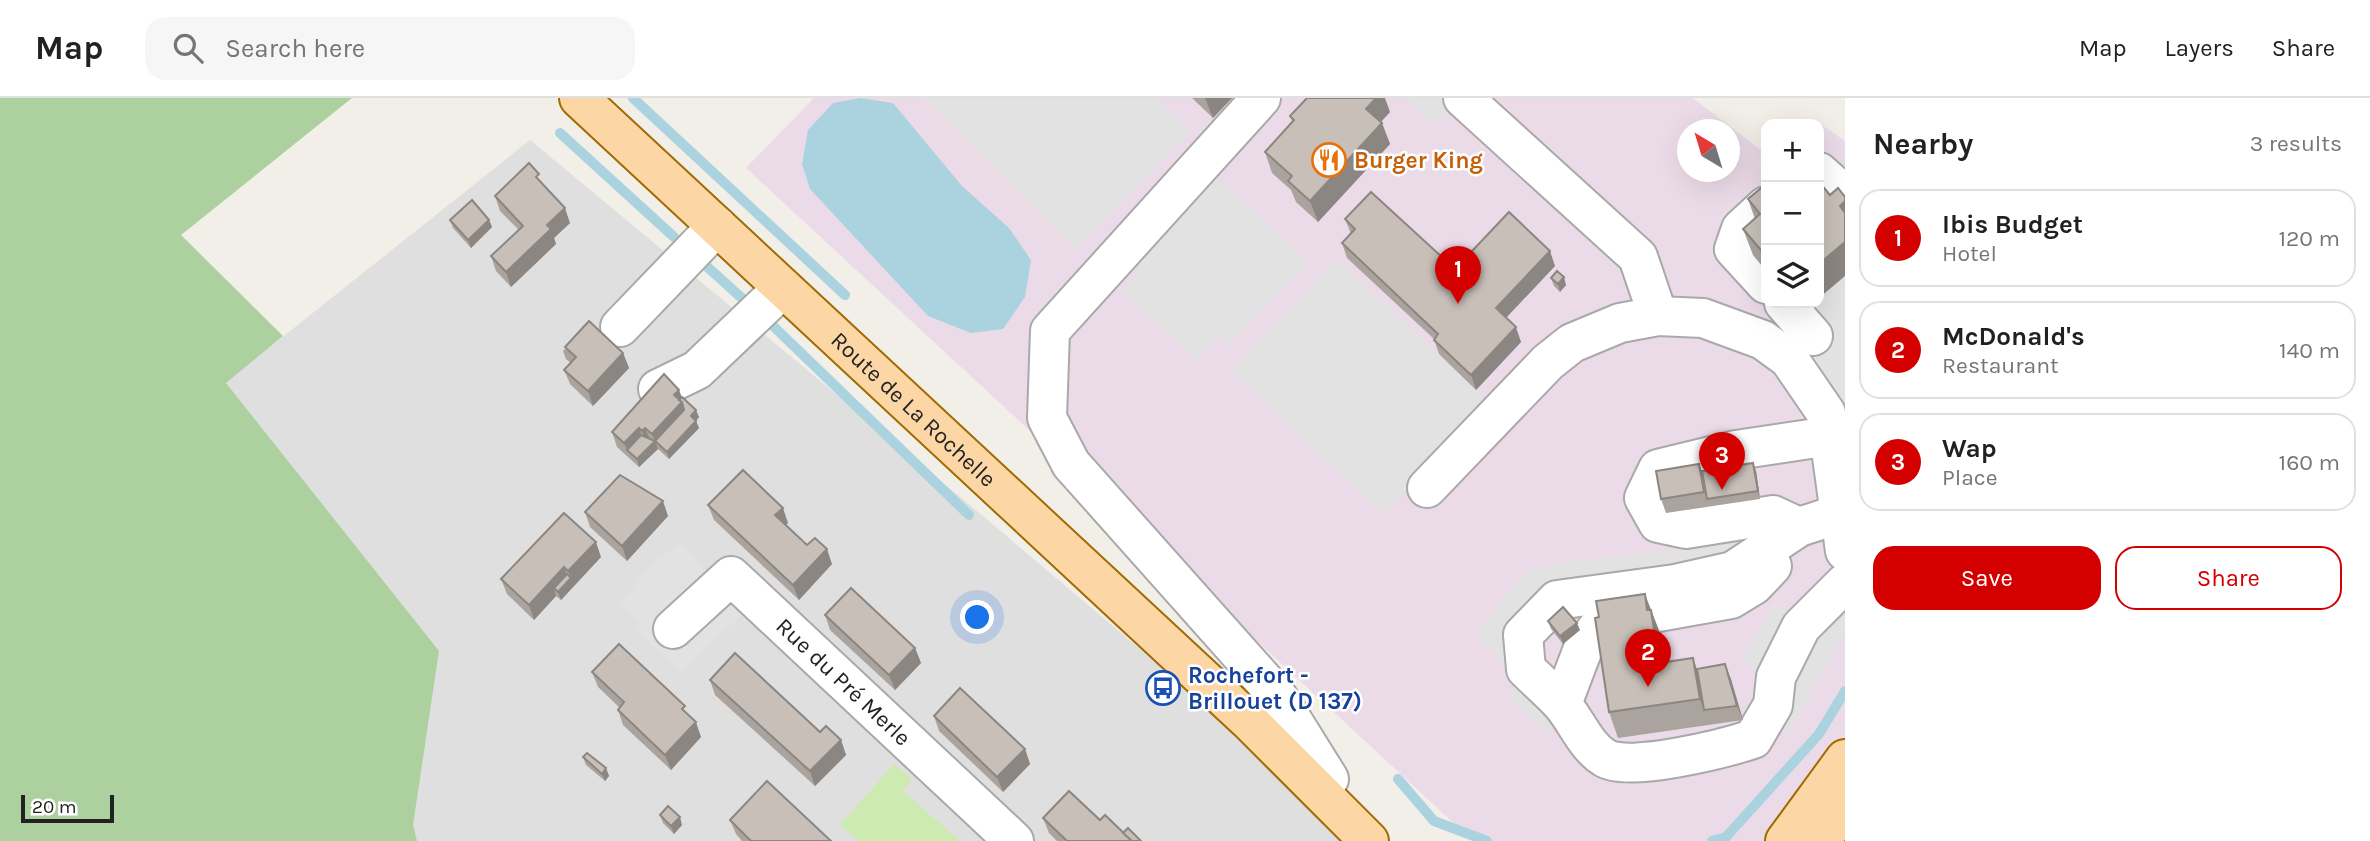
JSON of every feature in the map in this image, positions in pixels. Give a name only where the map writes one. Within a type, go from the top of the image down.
[{"type":"main road","name":"Route de La Rochelle","points":[[579,98],[1248,720],[1369,841]]},
{"type":"main road","name":"Route de La Rochelle","points":[[1248,720],[1329,779],[1401,841]]},
{"type":"main road","points":[[1785,841],[1845,759]]},
{"type":"main road","points":[[1821,841],[1845,805]]},
{"type":"street","points":[[1261,98],[1050,331],[1047,418],[1071,464],[1276,694],[1329,779]]},
{"type":"street","points":[[1463,98],[1638,257],[1658,316]]},
{"type":"street","points":[[1824,176],[1845,195]]},
{"type":"street","points":[[1761,211],[1741,229],[1734,249],[1761,279]]},
{"type":"street","points":[[620,327],[717,226]]},
{"type":"street","points":[[658,388],[696,370],[783,288]]},
{"type":"street","points":[[1788,308],[1813,336]]},
{"type":"street","points":[[1427,488],[1548,362],[1572,343],[1620,323],[1658,316],[1703,318],[1763,340],[1789,359],[1826,413],[1845,551]]},
{"type":"street","points":[[1799,527],[1773,515],[1686,529],[1658,523],[1644,498],[1658,469],[1736,450],[1830,436]]},
{"type":"street","points":[[1839,514],[1799,527],[1733,571],[1675,584],[1557,600],[1523,635],[1526,669],[1562,704],[1580,732],[1605,759],[1629,764],[1727,748],[1753,739],[1773,705],[1776,677],[1801,627],[1845,583]]},
{"type":"street","points":[[1562,704],[1584,646],[1602,622],[1731,599],[1755,585],[1777,561],[1799,527]]},
{"type":"street","name":"Rue du Pré Merle","points":[[673,629],[730,576],[1014,841]]},
{"type":"shaded area","points":[[814,98],[1693,98],[1720,119],[1677,119],[1677,182],[1740,182],[1740,134],[1761,150],[1761,308],[1824,308],[1824,126],[1845,141],[1845,841],[1473,841],[746,168]]},
{"type":"shaded area","points":[[924,98],[1155,98],[1191,131],[1075,250]]},
{"type":"shaded area","points":[[1404,98],[1448,98],[1455,105],[1433,124]]},
{"type":"shaded area","points":[[530,140],[958,495],[1367,841],[417,841],[226,382]]},
{"type":"shaded area","points":[[1198,166],[1230,188],[1309,262],[1228,347],[1217,336],[1198,360],[1121,292],[1140,270],[1119,253]]},
{"type":"shaded area","points":[[1337,259],[1488,402],[1383,514],[1231,371]]},
{"type":"shaded area","points":[[1845,276],[1845,422],[1805,345],[1796,317],[1808,308],[1824,308],[1824,294]]},
{"type":"shaded area","points":[[680,542],[746,611],[681,672],[635,630],[640,624],[620,603],[648,569]]},
{"type":"shaded area","points":[[1728,543],[1733,571],[1656,585],[1523,635],[1568,712],[1548,734],[1508,696],[1521,681],[1475,635],[1528,570],[1566,562]]},
{"type":"shaded area","points":[[1827,599],[1845,612],[1845,631],[1789,733],[1765,721],[1775,688],[1743,660],[1773,603],[1793,617]]},
{"type":"green space","points":[[0,98],[352,98],[181,235],[283,336],[226,383],[439,651],[413,825],[417,841],[0,841]]},
{"type":"green space","points":[[894,764],[912,779],[903,791],[960,841],[859,841],[840,825]]},
{"type":"water","points":[[860,98],[893,103],[962,186],[1009,228],[1031,260],[1025,297],[1003,329],[971,333],[928,316],[810,189],[802,164],[808,130],[833,103]]},
{"type":"building","name":"Burger King","points":[[1307,98],[1376,98],[1366,109],[1382,123],[1310,201],[1288,181],[1292,176],[1265,152],[1294,120],[1290,116]]},
{"type":"building","points":[[529,163],[539,174],[536,177],[565,208],[547,225],[551,229],[506,272],[491,256],[523,226],[495,196]]},
{"type":"building","points":[[1761,188],[1761,250],[1743,229],[1760,214],[1748,199]]},
{"type":"building","points":[[1824,188],[1830,195],[1838,188],[1845,197],[1840,206],[1845,213],[1845,242],[1824,260]]},
{"type":"building","points":[[1371,192],[1455,269],[1509,212],[1550,251],[1496,308],[1516,327],[1471,375],[1434,340],[1438,334],[1342,243],[1355,229],[1345,219]]},
{"type":"building","points":[[472,200],[489,220],[468,240],[450,220]]},
{"type":"building","points":[[1557,271],[1564,277],[1558,284],[1551,278]]},
{"type":"building","points":[[589,321],[623,353],[588,391],[564,370],[576,357],[565,347]]},
{"type":"building","points":[[664,374],[679,390],[674,395],[682,402],[652,434],[645,428],[642,431],[639,428],[624,443],[612,432]]},
{"type":"building","points":[[682,397],[696,410],[691,416],[696,421],[667,452],[655,441],[684,410],[679,400]]},
{"type":"building","points":[[641,435],[655,441],[637,459],[627,450]]},
{"type":"building","points":[[1753,463],[1758,491],[1707,499],[1702,471]]},
{"type":"building","points":[[1699,464],[1704,492],[1661,499],[1656,471]]},
{"type":"building","points":[[743,470],[783,508],[775,515],[807,545],[815,538],[827,549],[793,585],[708,505]]},
{"type":"building","points":[[620,475],[663,501],[622,546],[585,512]]},
{"type":"building","points":[[564,513],[596,542],[568,571],[564,567],[529,605],[501,579]]},
{"type":"building","points":[[567,574],[571,578],[558,592],[554,588]]},
{"type":"building","points":[[851,588],[915,648],[889,675],[825,615]]},
{"type":"building","points":[[1645,594],[1647,610],[1651,610],[1659,663],[1693,658],[1700,699],[1609,712],[1595,618],[1599,617],[1596,601]]},
{"type":"building","points":[[1563,607],[1577,623],[1560,636],[1548,621]]},
{"type":"building","points":[[619,644],[685,706],[682,709],[696,722],[665,755],[618,710],[624,702],[592,672]]},
{"type":"building","points":[[735,653],[820,732],[826,726],[841,740],[810,771],[710,680]]},
{"type":"building","points":[[1725,664],[1737,706],[1704,710],[1697,669]]},
{"type":"building","points":[[960,688],[1025,749],[997,777],[934,716]]},
{"type":"building","points":[[587,753],[606,768],[602,774],[583,757]]},
{"type":"building","points":[[767,781],[831,841],[751,841],[730,820]]},
{"type":"building","points":[[1069,791],[1100,820],[1105,815],[1132,841],[1067,841],[1043,818]]},
{"type":"building","points":[[668,806],[680,817],[671,826],[660,815]]},
{"type":"building","points":[[1128,828],[1141,841],[1132,841],[1123,833]]},
{"type":"waterway","points":[[633,98],[845,295]]},
{"type":"waterway","points":[[560,133],[674,237]]},
{"type":"waterway","points":[[702,262],[746,302]]},
{"type":"waterway","points":[[770,323],[969,515]]},
{"type":"waterway","points":[[1712,841],[1726,837],[1819,734],[1845,691]]},
{"type":"waterway","points":[[1398,779],[1434,821],[1487,841]]},
{"type":"place","name":"Burger King","points":[[1329,160]]},
{"type":"place","name":"Ibis Budget","points":[[1458,304]]},
{"type":"place","name":"Wap","points":[[1722,490]]},
{"type":"place","name":"McDonald's","points":[[1648,687]]},
{"type":"place","name":"Rochefort - Brillouet (D 137)","points":[[1163,688]]}]
